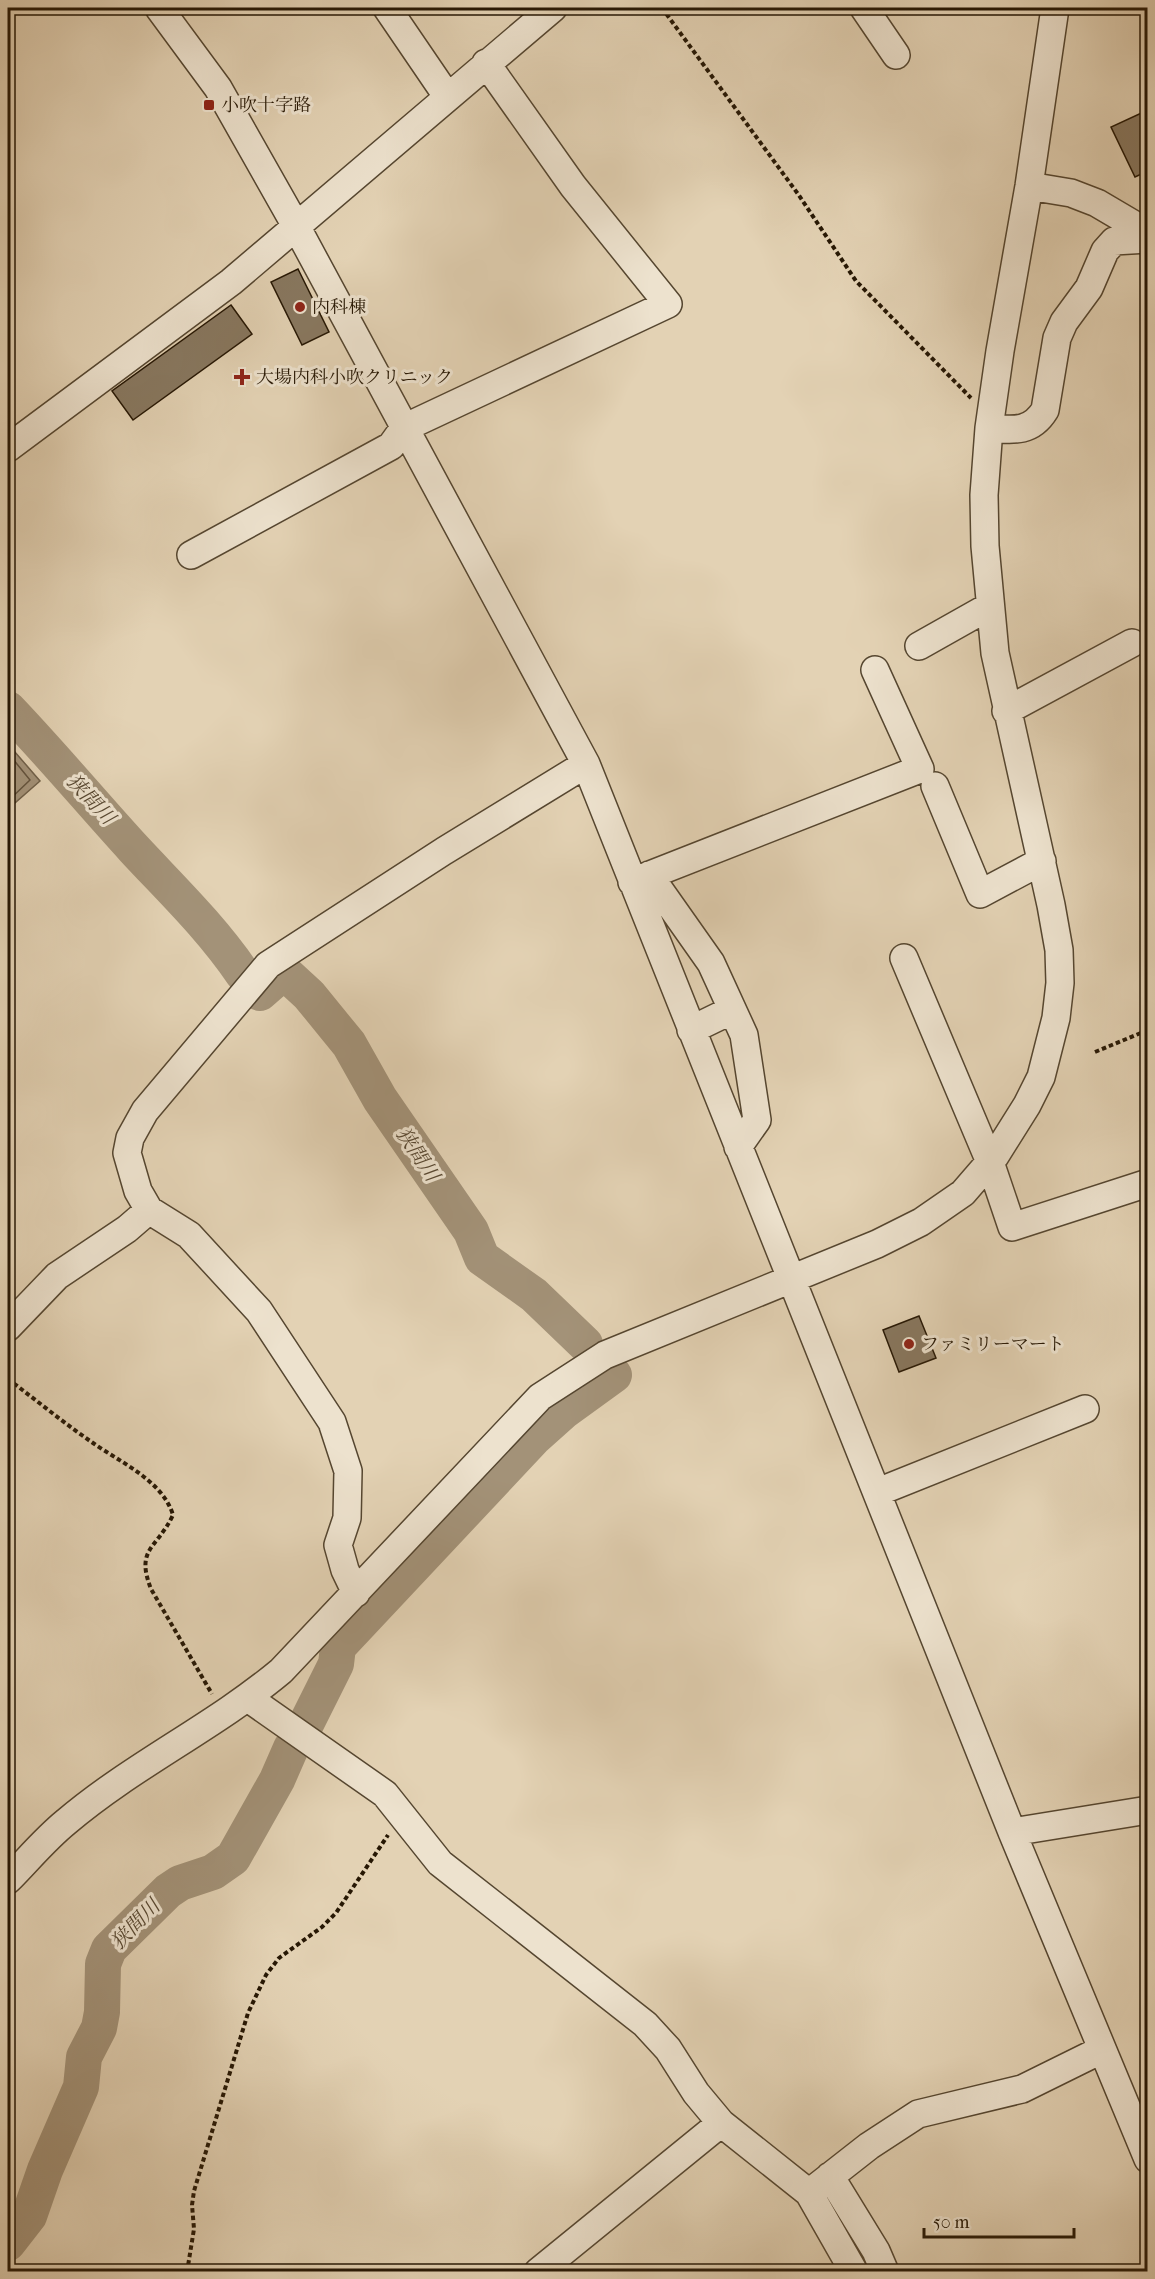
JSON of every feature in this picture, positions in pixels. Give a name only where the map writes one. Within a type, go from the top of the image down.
[{"type":"street","points":[[159,8],[218,88],[296,225],[586,764],[641,878],[691,1030],[878,1492],[1012,1832],[1148,2159]]},
{"type":"street","points":[[387,8],[447,96]]},
{"type":"street","points":[[8,448],[190,315],[553,8]]},
{"type":"street","points":[[864,8],[896,56]]},
{"type":"street","points":[[8,1880],[65,1822],[248,1698],[281,1671],[513,1423],[548,1391],[605,1355],[877,1244],[921,1222],[963,1193],[990,1162],[1028,1105],[1041,1077],[1056,1018],[1060,983],[1059,950],[1042,861],[1006,711],[990,606],[984,495],[990,423],[1029,186],[1055,8]]},
{"type":"street","points":[[191,555],[391,446],[404,428],[668,304],[573,186],[486,63]]},
{"type":"street","points":[[1029,186],[1071,193],[1097,202],[1148,233]]},
{"type":"street","points":[[990,423],[1030,428],[1039,420],[1045,410],[1057,338],[1064,322],[1089,288],[1105,251],[1114,241],[1148,239]]},
{"type":"street","points":[[919,646],[990,606]]},
{"type":"street","points":[[1006,711],[1132,643]]},
{"type":"street","points":[[641,878],[920,768],[875,670]]},
{"type":"street","points":[[356,1593],[345,1570],[338,1545],[347,1518],[348,1471],[332,1422],[260,1311],[189,1235],[149,1210],[131,1172],[127,1153],[130,1138],[145,1111],[267,965],[444,851],[586,764]]},
{"type":"street","points":[[935,786],[980,894],[1042,861]]},
{"type":"street","points":[[641,878],[711,963],[744,1035],[757,1120],[738,1147]]},
{"type":"street","points":[[904,958],[990,1162],[1012,1227],[1148,1183]]},
{"type":"street","points":[[691,1030],[732,1010]]},
{"type":"street","points":[[8,1327],[57,1276],[126,1229],[149,1210]]},
{"type":"street","points":[[878,1492],[1085,1409]]},
{"type":"street","points":[[248,1698],[385,1794],[440,1863],[645,2024],[668,2049],[696,2093],[721,2123],[820,2184],[885,2271]]},
{"type":"street","points":[[1012,1832],[1148,1810]]},
{"type":"street","points":[[820,2184],[869,2146],[918,2114],[1022,2089],[1101,2050]]},
{"type":"street","points":[[538,2271],[721,2123]]},
{"type":"street","points":[[820,2184],[854,2271]]},
{"type":"path","points":[[662,8],[798,194],[856,280],[990,423]]},
{"type":"path","points":[[1095,1052],[1148,1030]]},
{"type":"path","points":[[8,1379],[132,1468],[170,1504],[173,1515],[146,1555],[144,1570],[151,1589],[224,1714]]},
{"type":"path","points":[[187,2271],[194,2229],[192,2205],[194,2191],[248,2013],[266,1976],[279,1958],[322,1927],[336,1913],[402,1814]]},
{"type":"water","points":[[8,744],[40,781],[8,809]]},
{"type":"building","points":[[1148,110],[1148,171],[1135,177],[1111,127]]},
{"type":"building","name":"内科棟","points":[[298,269],[329,332],[302,345],[271,282]]},
{"type":"building","points":[[231,305],[252,334],[133,420],[112,391]]},
{"type":"building","name":"ファミリーマート","points":[[919,1316],[936,1358],[899,1372],[883,1330]]},
{"type":"waterway","name":"狭間川","points":[[8,709],[204,924],[243,974]]},
{"type":"waterway","name":"狭間川","points":[[258,991],[260,993],[284,972],[309,995],[349,1044],[380,1099],[471,1231],[482,1258],[534,1295],[585,1344]]},
{"type":"waterway","name":"狭間川","points":[[305,1726],[336,1664],[338,1647],[535,1437],[563,1412],[614,1375],[608,1369]]},
{"type":"waterway","name":"狭間川","points":[[8,2243],[29,2216],[45,2170],[81,2087],[84,2057],[99,2028],[102,2012],[103,1964],[109,1949],[168,1891],[180,1883],[213,1872],[233,1858],[277,1780],[291,1748]]},
{"type":"place","name":"小吹十字路","points":[[209,105]]},
{"type":"place","name":"内科棟","points":[[300,307]]},
{"type":"place","name":"大場内科小吹クリニック","points":[[242,377]]},
{"type":"place","name":"ファミリーマート","points":[[909,1344]]}]
